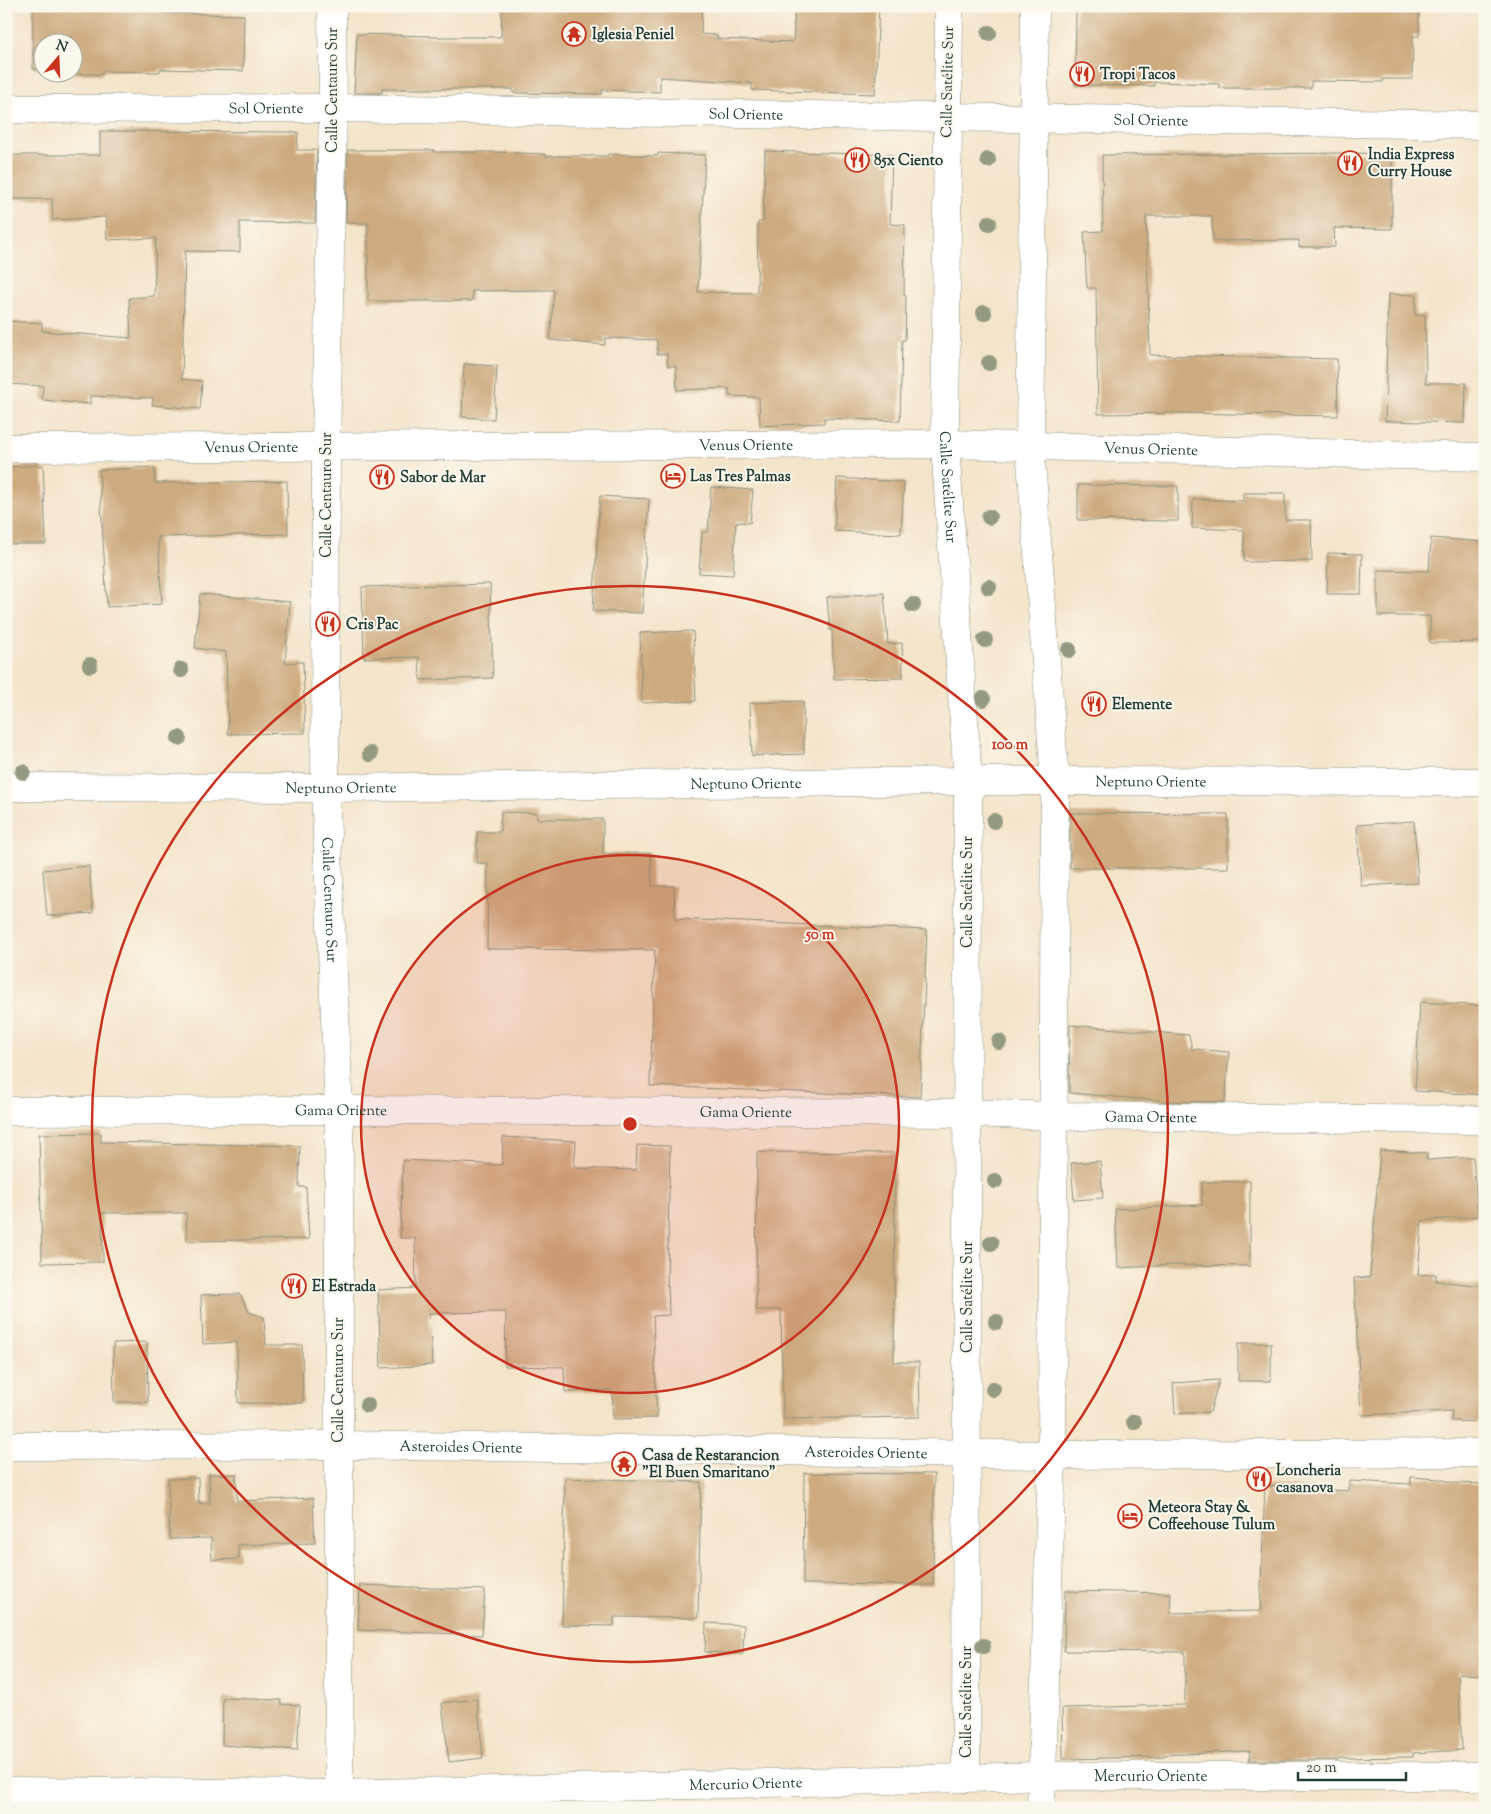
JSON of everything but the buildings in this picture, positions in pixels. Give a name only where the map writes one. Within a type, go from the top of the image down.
[{"type":"street","name":"Calle Centauro Sur","points":[[332,6],[333,108],[326,446],[325,788],[339,1110],[338,1801]]},
{"type":"street","name":"Calle Satélite Sur","points":[[948,6],[945,444],[968,781],[966,1778]]},
{"type":"street","points":[[1035,6],[1030,447],[1055,782],[1052,1455],[1041,1808]]},
{"type":"street","name":"Sol Oriente","points":[[6,109],[333,108],[1485,125]]},
{"type":"street","name":"Venus Oriente","points":[[6,448],[945,444],[1485,457]]},
{"type":"street","name":"Neptuno Oriente","points":[[6,787],[325,788],[968,781],[1485,782]]},
{"type":"street","name":"Gama Oriente","points":[[6,1111],[339,1110],[1485,1120]]},
{"type":"street","name":"Asteroides Oriente","points":[[6,1446],[338,1445],[1052,1455],[1485,1453]]},
{"type":"street","name":"Mercurio Oriente","points":[[6,1791],[338,1801],[1042,1776],[1485,1776]]},
{"type":"place","name":"Iglesia Peniel","points":[[574,34]]},
{"type":"place","name":"Tropi Tacos","points":[[1082,74]]},
{"type":"place","name":"85x Ciento","points":[[857,160]]},
{"type":"place","name":"India Express Curry House","points":[[1350,163]]},
{"type":"place","name":"Las Tres Palmas","points":[[673,476]]},
{"type":"place","name":"Sabor de Mar","points":[[382,477]]},
{"type":"place","name":"Cris Pac","points":[[328,624]]},
{"type":"place","name":"Elemente","points":[[1094,704]]},
{"type":"place","name":"El Estrada","points":[[294,1286]]},
{"type":"place","name":"Casa de Restarancion \"El Buen Smaritano\"","points":[[624,1464]]},
{"type":"place","name":"Loncheria casanova","points":[[1259,1479]]},
{"type":"place","name":"Meteora Stay & Coffeehouse Tulum","points":[[1130,1516]]}]
